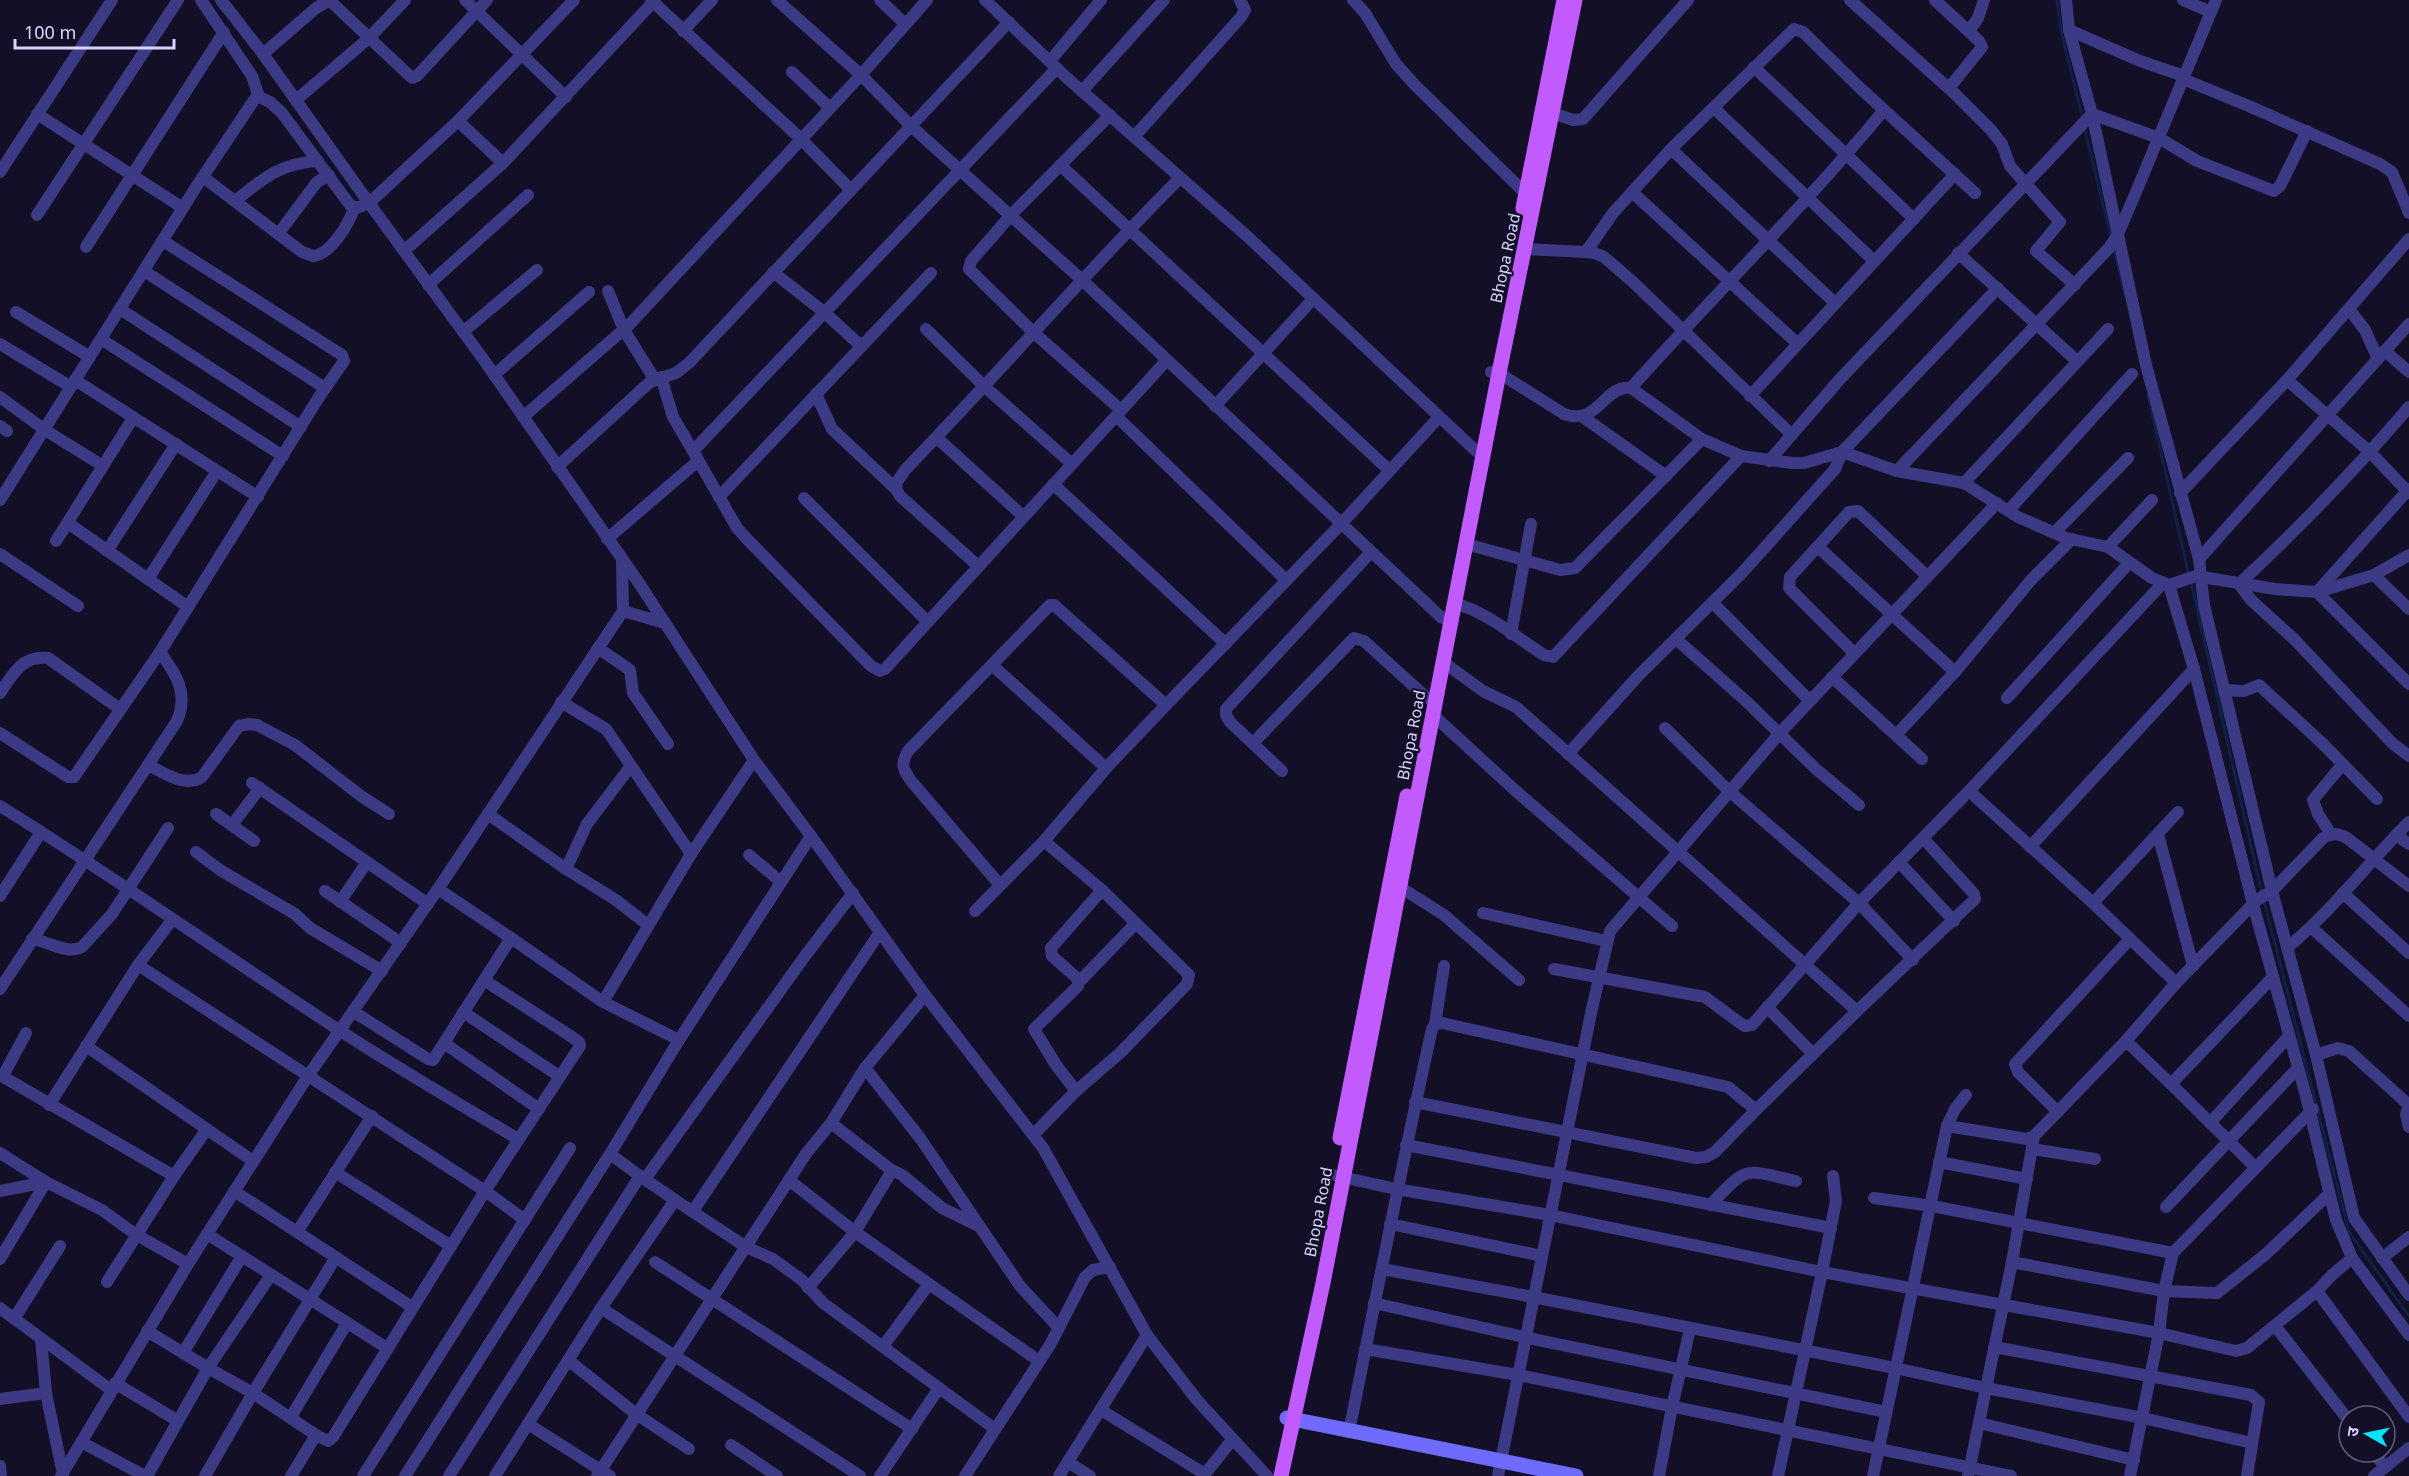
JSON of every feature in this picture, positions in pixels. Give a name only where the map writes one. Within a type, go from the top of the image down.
[{"type":"main road","name":"Bhopa Road","points":[[1338,1176],[1434,715],[1526,194],[1564,0]]},
{"type":"main road","name":"Bhopa Road","points":[[1281,1476],[1442,618],[1476,451],[1525,249],[1575,0]]},
{"type":"main road","name":"Bhopa Road","points":[[1273,1476],[1291,1419]]},
{"type":"main road","points":[[1291,1419],[1500,1469],[1576,1476]]},
{"type":"street","points":[[0,172],[112,0]]},
{"type":"street","points":[[37,215],[178,0]]},
{"type":"street","points":[[201,0],[225,32],[252,76],[258,94],[282,113],[354,208]]},
{"type":"street","points":[[221,0],[263,54],[494,375],[665,623],[754,760],[925,995],[1034,1134],[1147,1335],[1197,1400],[1267,1476]]},
{"type":"street","points":[[263,54],[316,8],[329,0],[409,77],[415,78],[487,0]]},
{"type":"street","points":[[296,100],[369,38],[405,0]]},
{"type":"street","points":[[465,0],[566,97]]},
{"type":"street","points":[[354,208],[369,203],[458,121],[574,0]]},
{"type":"street","points":[[683,31],[712,0]]},
{"type":"street","points":[[777,0],[861,75],[911,126],[1082,280],[1442,618]]},
{"type":"street","points":[[880,0],[905,24]]},
{"type":"street","points":[[523,417],[624,330],[861,75],[927,0]]},
{"type":"street","points":[[985,0],[1134,137],[1248,237],[1476,451]]},
{"type":"street","points":[[1083,90],[1164,0]]},
{"type":"street","points":[[1134,137],[1241,17],[1245,10],[1240,0]]},
{"type":"street","points":[[1552,113],[1573,120],[1583,119],[1688,0]]},
{"type":"street","points":[[1850,0],[1949,88],[1997,137],[2005,150],[2008,163],[2060,222],[2037,251],[2075,285]]},
{"type":"street","points":[[1935,0],[1982,44],[1981,51],[1949,88]]},
{"type":"street","points":[[1969,31],[1978,18],[1983,0]]},
{"type":"street","points":[[2066,0],[2069,30],[2086,119],[2114,241],[2199,560]]},
{"type":"street","points":[[2183,0],[2211,12]]},
{"type":"street","points":[[1897,471],[2075,285],[2114,241],[2216,0]]},
{"type":"street","points":[[404,251],[503,163],[653,1],[801,139],[851,190]]},
{"type":"street","points":[[607,539],[696,456],[825,313],[962,170],[1053,64],[1096,2]]},
{"type":"street","points":[[1358,2],[1402,71],[1526,194]]},
{"type":"street","points":[[557,467],[639,391],[689,363],[1010,22]]},
{"type":"street","points":[[1586,252],[1613,213],[1671,149],[1715,109],[1791,31],[1798,30],[1975,193]]},
{"type":"street","points":[[2069,30],[2307,130],[2388,168],[2396,179],[2409,213]]},
{"type":"street","points":[[86,247],[225,32]]},
{"type":"street","points":[[1754,67],[1914,219]]},
{"type":"street","points":[[792,72],[830,108]]},
{"type":"street","points":[[0,499],[183,208],[258,94]]},
{"type":"street","points":[[1715,109],[1874,261]]},
{"type":"street","points":[[1632,388],[1846,155],[1884,110]]},
{"type":"street","points":[[38,114],[183,208]]},
{"type":"street","points":[[1110,115],[1011,215],[971,261],[969,269],[1286,580]]},
{"type":"street","points":[[2086,119],[2159,138],[2197,161],[2274,191],[2280,186],[2307,130]]},
{"type":"street","points":[[1769,461],[1841,378],[2086,119]]},
{"type":"street","points":[[458,121],[503,163]]},
{"type":"street","points":[[1671,149],[1836,303]]},
{"type":"street","points":[[236,201],[274,170],[287,165],[318,161]]},
{"type":"street","points":[[1060,165],[1389,470]]},
{"type":"street","points":[[1750,396],[1955,174]]},
{"type":"street","points":[[279,233],[317,182],[329,175]]},
{"type":"street","points":[[203,177],[307,254],[318,256],[328,250],[354,208]]},
{"type":"street","points":[[896,489],[897,482],[905,470],[985,387],[1032,332],[1128,230],[1180,178]]},
{"type":"street","points":[[1632,192],[1798,344]]},
{"type":"street","points":[[428,285],[528,195]]},
{"type":"street","points":[[2180,494],[2287,380],[2409,239]]},
{"type":"street","points":[[0,733],[72,778],[160,652],[344,361],[342,355],[163,240]]},
{"type":"street","points":[[1525,249],[1586,252],[1604,257],[1792,435]]},
{"type":"street","points":[[1958,253],[2077,361]]},
{"type":"street","points":[[463,332],[537,270]]},
{"type":"street","points":[[144,271],[325,388]]},
{"type":"street","points":[[773,272],[825,313],[861,346]]},
{"type":"street","points":[[719,497],[931,273]]},
{"type":"street","points":[[1568,754],[1638,676],[1713,603],[1830,475],[1842,452],[1998,288]]},
{"type":"street","points":[[608,291],[624,330],[658,379],[673,417],[737,528],[875,670],[885,669],[977,565],[1167,360]]},
{"type":"street","points":[[494,375],[589,292]]},
{"type":"street","points":[[1215,406],[1313,299]]},
{"type":"street","points":[[120,309],[301,427]]},
{"type":"street","points":[[2349,309],[2381,355],[2409,372]]},
{"type":"street","points":[[16,312],[90,357]]},
{"type":"street","points":[[2409,324],[2199,560],[2194,578],[2204,605],[2224,690],[2262,897],[2273,976],[2298,1068],[2317,1108],[2352,1258],[2409,1335]]},
{"type":"street","points":[[926,329],[985,387],[1072,464]]},
{"type":"street","points":[[1964,483],[2108,329]]},
{"type":"street","points":[[101,339],[283,456]]},
{"type":"street","points":[[0,344],[133,418],[258,497]]},
{"type":"street","points":[[1495,373],[1574,418],[1583,417],[1619,389],[1632,388],[1702,439],[1741,456],[1769,461],[1804,463],[1842,452],[1857,455],[1897,471],[1964,483],[2054,533],[2108,548],[2166,584],[2194,669],[2262,897],[2288,947],[2316,1055],[2317,1108],[2329,1194],[2345,1221],[2382,1258],[2409,1296]]},
{"type":"street","points":[[2009,510],[2132,374]]},
{"type":"street","points":[[2287,380],[2370,452],[2408,491],[2317,592]]},
{"type":"street","points":[[816,394],[832,429],[896,489],[900,496],[977,565]]},
{"type":"street","points":[[0,397],[45,430],[103,466]]},
{"type":"street","points":[[2239,584],[2370,452],[2409,407]]},
{"type":"street","points":[[975,911],[1044,841],[1106,768],[1341,524],[1439,417]]},
{"type":"street","points":[[1583,417],[1666,476]]},
{"type":"street","points":[[56,541],[133,418]]},
{"type":"street","points":[[937,438],[1023,516]]},
{"type":"street","points":[[1466,544],[1560,570],[1575,568],[1702,439]]},
{"type":"street","points":[[107,551],[176,444]]},
{"type":"street","points":[[1454,603],[1472,609],[1544,656],[1553,657],[1741,456]]},
{"type":"street","points":[[2054,533],[2128,458]]},
{"type":"street","points":[[147,579],[217,471]]},
{"type":"street","points":[[1053,484],[1226,644]]},
{"type":"street","points":[[804,498],[927,621]]},
{"type":"street","points":[[2108,548],[2152,500]]},
{"type":"street","points":[[1500,1469],[1524,1337],[1606,940],[1616,923],[1779,734],[1926,575],[1997,503]]},
{"type":"street","points":[[1854,653],[1789,588],[1790,577],[1849,512],[1855,510],[1926,575]]},
{"type":"street","points":[[68,523],[188,606]]},
{"type":"street","points":[[1511,634],[1531,524]]},
{"type":"street","points":[[1896,735],[1955,672],[2031,580],[2072,539]]},
{"type":"street","points":[[1818,547],[1955,672]]},
{"type":"street","points":[[1282,771],[1230,722],[1226,716],[1226,709],[1371,552]]},
{"type":"street","points":[[0,554],[78,606]]},
{"type":"street","points":[[1554,969],[1705,997],[1745,1026],[1752,1025],[1859,903],[2166,584],[2194,578],[2317,592],[2374,575],[2409,555]]},
{"type":"street","points":[[62,1475],[113,1386],[188,1264],[308,1076],[428,904],[624,611],[622,561]]},
{"type":"street","points":[[2007,698],[2129,563]]},
{"type":"street","points":[[2374,575],[2409,609]]},
{"type":"street","points":[[2239,584],[2251,600],[2295,640],[2392,743],[2409,756]]},
{"type":"street","points":[[2317,592],[2409,684]]},
{"type":"street","points":[[1713,603],[1810,701]]},
{"type":"street","points":[[1000,885],[903,770],[902,764],[908,751],[1050,605],[1054,605],[1166,705]]},
{"type":"street","points":[[624,611],[665,623]]},
{"type":"street","points":[[1253,743],[1353,638],[1364,641],[1427,698]]},
{"type":"street","points":[[1676,639],[1746,700],[1779,734],[1859,805]]},
{"type":"street","points":[[598,648],[630,670],[633,693],[668,744]]},
{"type":"street","points":[[0,989],[177,721],[181,710],[178,679],[160,652]]},
{"type":"street","points":[[0,693],[25,661],[48,658],[120,709]]},
{"type":"street","points":[[1443,662],[1483,691],[1516,707],[1677,852],[1805,962],[1857,1011]]},
{"type":"street","points":[[992,665],[1106,768]]},
{"type":"street","points":[[2030,847],[2194,669]]},
{"type":"street","points":[[1832,677],[1922,759]]},
{"type":"street","points":[[2224,690],[2244,691],[2259,685],[2323,744],[2377,800]]},
{"type":"street","points":[[561,702],[606,729],[691,854]]},
{"type":"street","points":[[1434,715],[1517,792],[1672,926]]},
{"type":"street","points":[[148,765],[179,780],[197,780],[202,777],[239,726],[253,724],[295,745],[361,796],[389,814]]},
{"type":"street","points":[[1665,728],[1729,791],[1859,903],[1913,960]]},
{"type":"street","points":[[603,1002],[691,854],[754,760]]},
{"type":"street","points":[[2331,834],[2318,814],[2313,800],[2342,765]]},
{"type":"street","points":[[566,869],[587,824],[630,767]]},
{"type":"street","points":[[232,825],[256,786],[428,904]]},
{"type":"street","points":[[1969,790],[2093,903],[2176,983]]},
{"type":"street","points":[[0,806],[86,860],[340,1031],[518,1139]]},
{"type":"street","points":[[2093,903],[2178,812]]},
{"type":"street","points":[[216,814],[254,841]]},
{"type":"street","points":[[488,814],[566,869],[616,900],[648,925]]},
{"type":"street","points":[[2288,947],[2312,928],[2373,858],[2409,822]]},
{"type":"street","points":[[32,939],[60,948],[80,948],[108,919],[168,828]]},
{"type":"street","points":[[0,896],[41,832]]},
{"type":"street","points":[[2158,834],[2193,966]]},
{"type":"street","points":[[1969,1472],[2020,1222],[2033,1143],[2058,1112],[2126,1041],[2176,983],[2323,838],[2331,834],[2340,834],[2348,838],[2409,886]]},
{"type":"street","points":[[2396,835],[2409,844]]},
{"type":"street","points":[[405,1476],[610,1154],[679,1040],[811,836]]},
{"type":"street","points":[[1415,1102],[1667,1153],[1706,1157],[1715,1152],[1813,1053],[1973,903],[1974,894],[1923,838]]},
{"type":"street","points":[[1034,1134],[1076,1091],[1120,1053],[1187,984],[1189,978],[1186,971],[1136,923],[1044,841]]},
{"type":"street","points":[[196,852],[220,870],[295,914],[310,928],[382,971]]},
{"type":"street","points":[[749,855],[781,882]]},
{"type":"street","points":[[340,902],[367,862]]},
{"type":"street","points":[[1899,862],[1954,921]]},
{"type":"street","points":[[1400,887],[1444,915],[1519,980]]},
{"type":"street","points":[[438,889],[603,1002],[679,1040]]},
{"type":"street","points":[[325,891],[401,943]]},
{"type":"street","points":[[1080,981],[1052,956],[1051,948],[1102,891]]},
{"type":"street","points":[[449,1476],[642,1178],[853,893]]},
{"type":"street","points":[[2343,893],[2409,953]]},
{"type":"street","points":[[1483,913],[1606,940]]},
{"type":"street","points":[[49,1105],[138,965],[172,920]]},
{"type":"street","points":[[1076,1091],[1056,1065],[1034,1029],[1078,986],[1080,981],[1136,923]]},
{"type":"street","points":[[2312,928],[2409,1016]]},
{"type":"street","points":[[693,1211],[880,932]]},
{"type":"street","points":[[354,1012],[433,1060],[511,938]]},
{"type":"street","points":[[2058,1112],[2018,1072],[2015,1064],[2130,939]]},
{"type":"street","points":[[138,965],[372,1116],[525,1220]]},
{"type":"street","points":[[1349,1432],[1396,1189],[1435,1024],[1444,966]]},
{"type":"street","points":[[2171,1084],[2273,976]]},
{"type":"street","points":[[147,1331],[253,1393],[316,1435],[328,1441],[333,1437],[485,1191],[579,1049],[579,1042],[484,980]]},
{"type":"street","points":[[528,1424],[602,1474],[636,1414],[805,1155],[831,1123],[865,1068],[925,995]]},
{"type":"street","points":[[1767,1007],[1813,1053]]},
{"type":"street","points":[[464,1012],[559,1077]]},
{"type":"street","points":[[1435,1024],[1442,1023],[1728,1087],[1756,1110]]},
{"type":"street","points":[[26,1033],[2,1076],[174,1176]]},
{"type":"street","points":[[2210,1122],[2289,1036]]},
{"type":"street","points":[[2126,1041],[2255,1167]]},
{"type":"street","points":[[444,1042],[539,1109]]},
{"type":"street","points":[[86,1046],[253,1161]]},
{"type":"street","points":[[2316,1055],[2338,1048],[2349,1050],[2409,1105],[2406,1114],[2409,1127]]},
{"type":"street","points":[[865,1068],[920,1138],[1026,1295],[1059,1328]]},
{"type":"street","points":[[2166,1207],[2298,1068]]},
{"type":"street","points":[[1873,1476],[1912,1288],[1932,1206],[1947,1126],[1954,1109],[1966,1095]]},
{"type":"street","points":[[2130,1476],[2151,1378],[2164,1291],[2173,1253],[2255,1167],[2317,1108]]},
{"type":"street","points":[[297,1232],[372,1116]]},
{"type":"street","points":[[831,1123],[948,1212],[979,1226]]},
{"type":"street","points":[[1947,1126],[2027,1139],[2033,1143],[2095,1159]]},
{"type":"street","points":[[107,1282],[135,1234],[207,1130]]},
{"type":"street","points":[[1406,1145],[1831,1228]]},
{"type":"street","points":[[363,1476],[570,1149]]},
{"type":"street","points":[[0,1153],[46,1182],[102,1210],[135,1234],[188,1264]]},
{"type":"street","points":[[610,1154],[746,1247],[773,1259],[797,1276],[823,1303],[884,1345],[995,1429]]},
{"type":"street","points":[[1939,1162],[2027,1179]]},
{"type":"street","points":[[808,1288],[855,1232],[891,1174],[890,1169]]},
{"type":"street","points":[[335,1172],[451,1245]]},
{"type":"street","points":[[1710,1205],[1744,1173],[1755,1172],[1796,1181]]},
{"type":"street","points":[[1338,1176],[1396,1189],[1550,1215],[1822,1272],[2003,1304],[2236,1351],[2247,1348],[2276,1327],[2352,1258]]},
{"type":"street","points":[[1778,1476],[1831,1228],[1836,1196],[1833,1176]]},
{"type":"street","points":[[789,1180],[855,1232],[1039,1361]]},
{"type":"street","points":[[0,1191],[46,1182]]},
{"type":"street","points":[[0,1259],[46,1182]]},
{"type":"street","points":[[234,1191],[412,1307]]},
{"type":"street","points":[[2012,1262],[2164,1291],[2217,1293],[2266,1254],[2329,1194]]},
{"type":"street","points":[[1874,1198],[2020,1222],[2173,1253]]},
{"type":"street","points":[[496,1475],[601,1308],[675,1200]]},
{"type":"street","points":[[1390,1224],[1542,1256]]},
{"type":"street","points":[[207,1234],[387,1348]]},
{"type":"street","points":[[2382,1258],[2409,1237]]},
{"type":"street","points":[[14,1319],[60,1246]]},
{"type":"street","points":[[183,1353],[242,1256]]},
{"type":"street","points":[[205,1476],[336,1257]]},
{"type":"street","points":[[655,1262],[912,1429]]},
{"type":"street","points":[[965,1476],[1059,1328],[1087,1274],[1110,1267]]},
{"type":"street","points":[[1382,1269],[1533,1296],[1805,1352],[1895,1368],[2143,1418],[2252,1443]]},
{"type":"street","points":[[81,1442],[146,1476],[208,1368],[271,1275]]},
{"type":"street","points":[[884,1345],[929,1284]]},
{"type":"street","points":[[2317,1291],[2409,1417]]},
{"type":"street","points":[[1374,1303],[1524,1337],[1886,1412]]},
{"type":"street","points":[[0,1308],[41,1339],[113,1386],[178,1421]]},
{"type":"street","points":[[601,1308],[673,1357],[860,1476]]},
{"type":"street","points":[[291,1417],[347,1323]]},
{"type":"street","points":[[2276,1327],[2337,1406]]},
{"type":"street","points":[[1659,1476],[1690,1329]]},
{"type":"street","points":[[1059,1476],[1147,1335]]},
{"type":"street","points":[[41,1339],[46,1393],[62,1475]]},
{"type":"street","points":[[1994,1347],[2251,1395],[2259,1402],[2247,1476]]},
{"type":"street","points":[[1365,1349],[1518,1376],[1878,1448],[1969,1472],[2010,1476]]},
{"type":"street","points":[[568,1360],[636,1414],[689,1449]]},
{"type":"street","points":[[880,1476],[939,1388]]},
{"type":"street","points":[[0,1399],[46,1393]]},
{"type":"street","points":[[1101,1410],[1204,1475],[1232,1440]]},
{"type":"street","points":[[1979,1423],[2134,1460]]},
{"type":"street","points":[[291,1476],[316,1435]]},
{"type":"street","points":[[731,1445],[777,1476]]},
{"type":"street","points":[[2374,1476],[2409,1448]]},
{"type":"street","points":[[1068,1462],[1090,1476]]},
{"type":"street","points":[[0,1466],[2,1476]]},
{"type":"waterway","points":[[2057,0],[2061,31],[2083,120]]},
{"type":"waterway","points":[[2084,126],[2111,237]]},
{"type":"waterway","points":[[2114,249],[2125,295]]},
{"type":"waterway","points":[[2148,395],[2189,576]]},
{"type":"waterway","points":[[2191,582],[2262,894]]},
{"type":"waterway","points":[[2264,901],[2349,1232],[2409,1316]]}]
